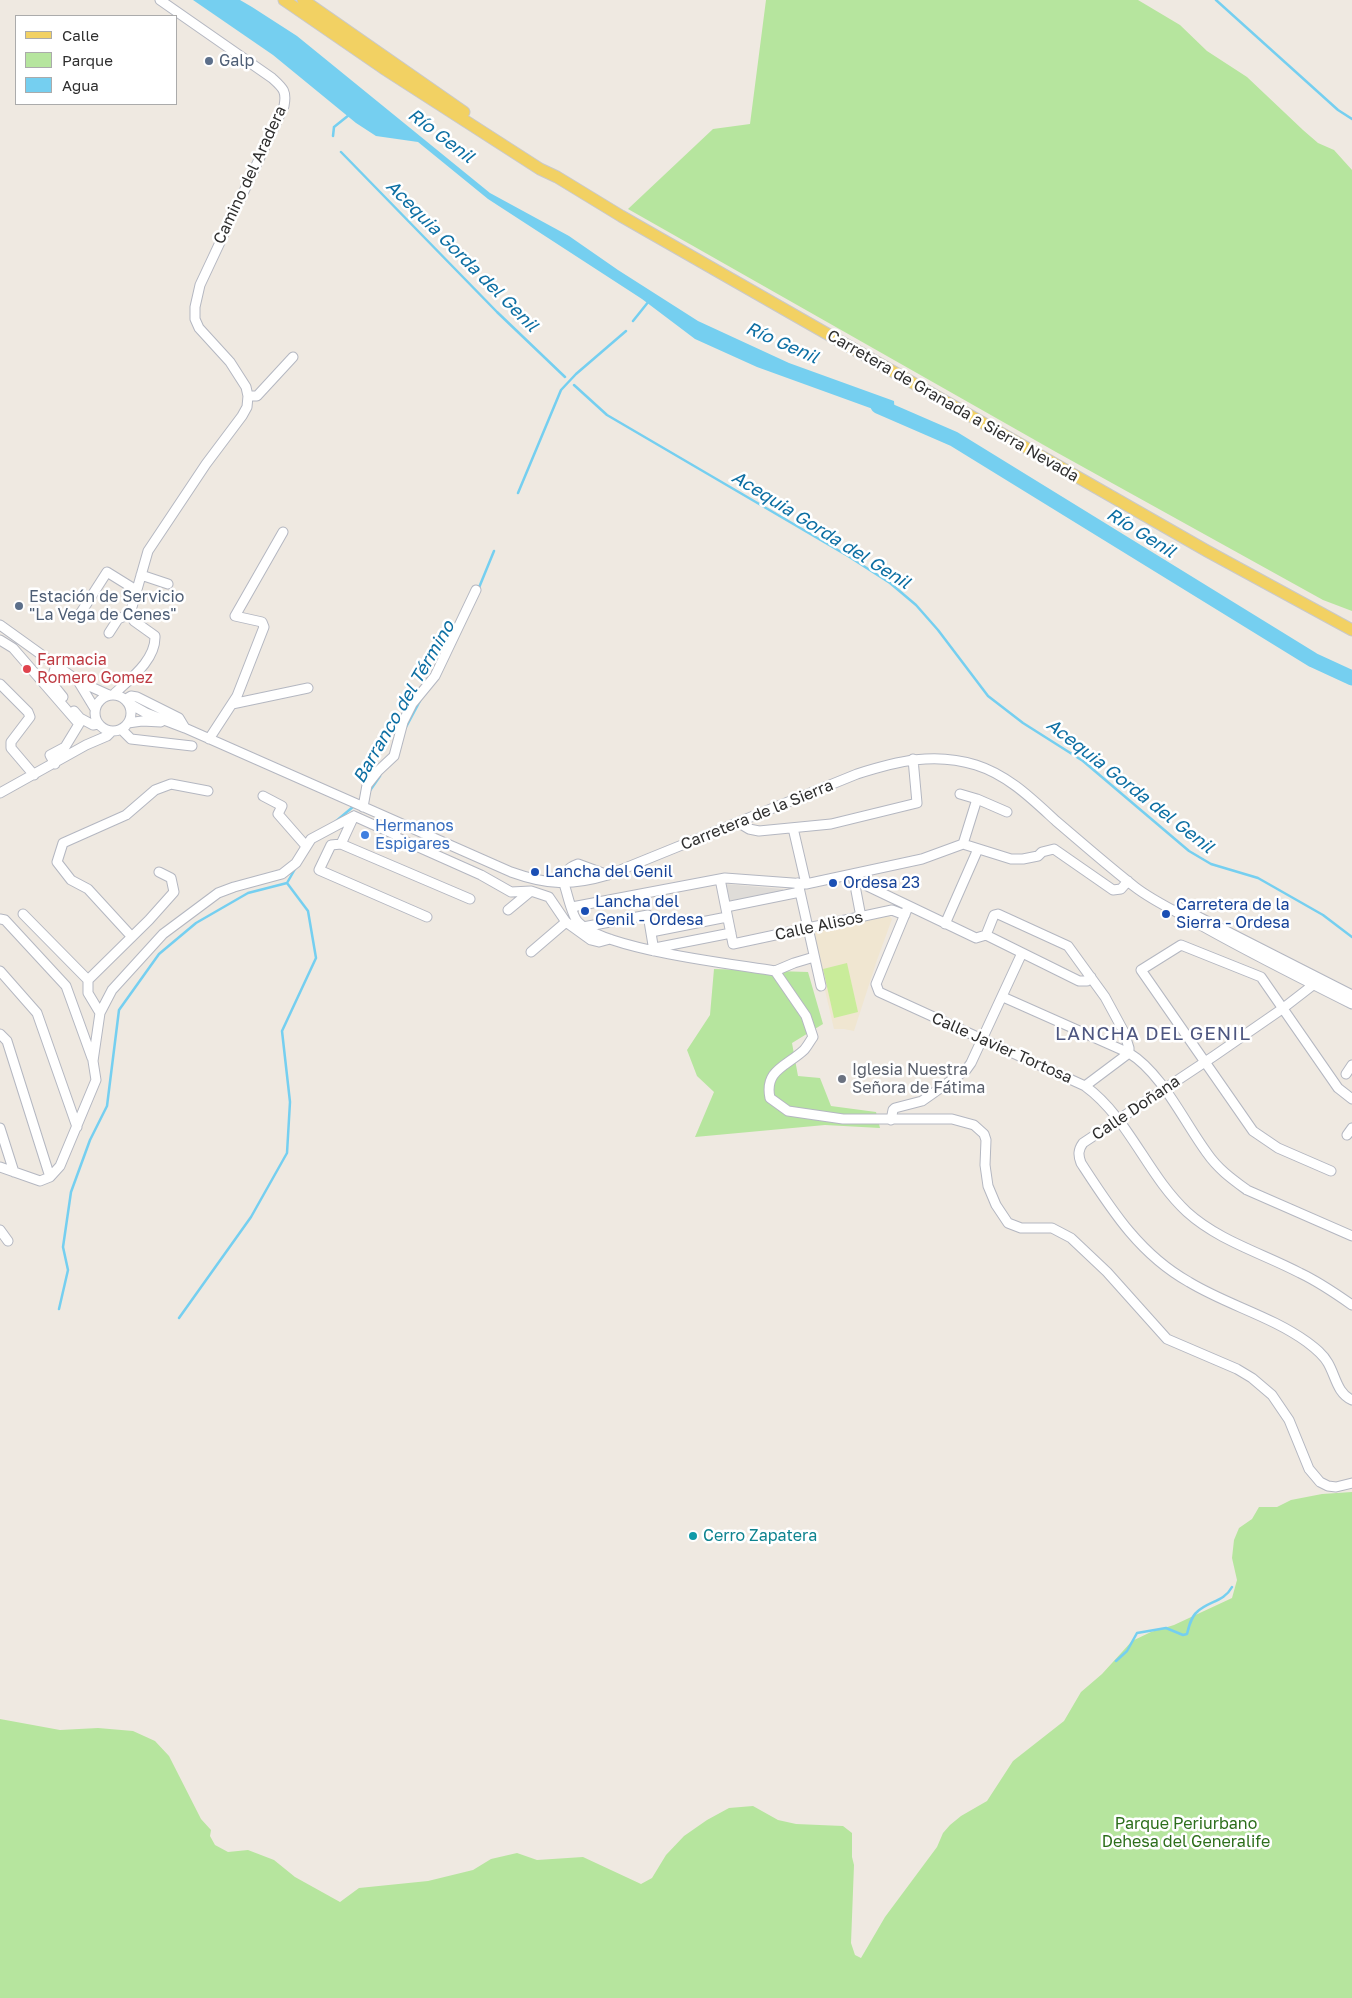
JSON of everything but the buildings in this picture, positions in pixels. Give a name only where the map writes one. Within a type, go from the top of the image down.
[{"type":"main road","name":"Carretera de Granada a Sierra Nevada","points":[[284,0],[455,116],[540,169],[1207,551],[1352,630]]},
{"type":"main road","name":"Carretera de Granada a Sierra Nevada","points":[[303,0],[544,166],[558,178]]},
{"type":"street","name":"Camino del Aradera","points":[[160,0],[173,4],[272,78],[283,88],[286,97],[284,106],[250,182],[240,196],[200,285],[195,319],[199,328],[230,362],[246,387],[248,396]]},
{"type":"street","points":[[95,709],[100,700],[130,682],[153,650],[155,636],[134,620],[130,614],[148,551],[206,464],[242,416],[248,396],[257,396],[294,357]]},
{"type":"street","points":[[209,738],[237,696],[264,627],[262,622],[235,616],[283,532]]},
{"type":"street","points":[[80,614],[107,572],[136,590]]},
{"type":"street","points":[[141,575],[168,584]]},
{"type":"street","points":[[93,1061],[100,1013],[112,990],[163,934],[218,893],[282,874],[296,863],[311,839],[354,816],[363,807],[367,784],[394,756],[403,722],[412,704],[435,676],[476,590]]},
{"type":"street","points":[[109,633],[118,618],[130,614]]},
{"type":"street","points":[[0,625],[78,681],[127,700],[166,722]]},
{"type":"street","points":[[0,640],[13,648],[79,724],[65,747],[50,755],[55,764]]},
{"type":"street","points":[[56,665],[51,682],[80,718],[93,725],[99,724]]},
{"type":"street","points":[[78,681],[95,709],[99,724],[105,730],[117,730],[131,739],[192,746]]},
{"type":"street","points":[[128,723],[131,715],[127,700],[130,682]]},
{"type":"street","points":[[0,684],[30,716],[11,742],[11,748],[34,775]]},
{"type":"street","points":[[232,704],[308,688]]},
{"type":"street","points":[[127,700],[131,696],[137,697],[179,718],[184,728]]},
{"type":"street","points":[[0,794],[128,723],[142,721],[166,722]]},
{"type":"street","name":"Carretera de la Sierra","points":[[166,722],[209,738],[519,875],[534,880],[564,883],[590,880],[608,875],[858,774],[892,763],[913,759],[956,760],[992,770],[1022,790],[1093,854],[1128,880],[1134,887],[1253,954],[1352,1004]]},
{"type":"street","points":[[86,746],[95,734],[99,724]]},
{"type":"street","points":[[739,823],[749,829],[760,831],[793,828],[847,820],[916,803],[913,759]]},
{"type":"street","points":[[132,937],[88,889],[72,880],[57,862],[63,843],[126,815],[155,790],[171,784],[208,791]]},
{"type":"street","points":[[960,794],[1007,812]]},
{"type":"street","points":[[263,796],[282,806],[278,814],[306,846]]},
{"type":"street","points":[[963,844],[977,799]]},
{"type":"street","points":[[354,816],[481,875],[511,892],[531,891],[550,897],[566,922],[591,940],[599,942],[610,939]]},
{"type":"street","points":[[341,844],[354,816]]},
{"type":"street","points":[[793,828],[808,928],[821,986]]},
{"type":"street","points":[[428,917],[319,870],[331,845],[341,844],[470,900]]},
{"type":"street","points":[[652,932],[726,912],[801,887],[922,859],[963,844],[997,856],[1023,860],[1054,849],[1113,890],[1121,890],[1128,880]]},
{"type":"street","points":[[945,924],[978,849]]},
{"type":"street","points":[[608,875],[578,864],[566,870],[564,883],[576,921],[583,927],[625,945],[775,971],[814,957]]},
{"type":"street","points":[[88,980],[174,892],[171,878],[159,872]]},
{"type":"street","points":[[855,875],[861,883],[907,911],[945,924],[976,938],[986,934],[994,915],[998,914],[1068,946],[1105,997],[1124,1032],[1129,1053]]},
{"type":"street","points":[[855,875],[862,917]]},
{"type":"street","points":[[572,907],[720,879],[801,887]]},
{"type":"street","points":[[655,949],[731,933],[720,879]]},
{"type":"street","name":"Carretera de la Sierra","points":[[1128,880],[1352,996]]},
{"type":"street","points":[[508,910],[531,891]]},
{"type":"street","name":"Calle Alisos","points":[[731,933],[733,944],[892,910],[907,911]]},
{"type":"street","name":"Calle Javier Tortosa","points":[[907,911],[876,988],[879,992],[1084,1086],[1102,1100],[1176,1201],[1202,1224],[1235,1243],[1300,1273],[1352,1305]]},
{"type":"street","points":[[23,914],[88,980],[88,993],[100,1013]]},
{"type":"street","points":[[583,927],[648,915],[655,949]]},
{"type":"street","points":[[0,919],[5,920],[66,986],[93,1061],[96,1080],[60,1166],[50,1177],[40,1181],[0,1167]]},
{"type":"street","points":[[531,952],[566,922]]},
{"type":"street","points":[[986,934],[1016,948],[1022,954],[1079,981],[1086,981],[1091,977]]},
{"type":"street","points":[[1330,1171],[1278,1148],[1253,1131],[1141,970],[1181,944],[1261,977],[1282,1009],[1342,1081],[1352,1099]]},
{"type":"street","points":[[891,1120],[895,1108],[922,1100],[966,1070],[1022,954]]},
{"type":"street","points":[[1277,957],[1287,966],[1307,977],[1313,985],[1324,986],[1352,996]]},
{"type":"street","points":[[0,971],[37,1013],[77,1127]]},
{"type":"street","points":[[775,971],[806,1016],[813,1037],[805,1049],[776,1070],[768,1087],[770,1098],[788,1112],[843,1119],[952,1119],[965,1122],[980,1129],[984,1134],[987,1146],[985,1165],[988,1186],[996,1205],[1008,1222],[1020,1228],[1052,1228],[1071,1238],[1107,1272],[1167,1339],[1237,1369],[1252,1378],[1272,1395],[1289,1420],[1309,1469],[1320,1482],[1336,1487],[1352,1483]]},
{"type":"street","name":"Calle Doñana","points":[[1313,985],[1282,1009],[1205,1062],[1083,1143],[1080,1147],[1079,1157],[1080,1163],[1129,1233],[1156,1260],[1189,1283],[1259,1315],[1308,1342],[1327,1361],[1341,1392],[1352,1400]]},
{"type":"street","points":[[1002,997],[1129,1053],[1149,1069],[1208,1155],[1233,1180],[1247,1190],[1352,1236]]},
{"type":"street","points":[[0,1034],[6,1041],[50,1177]]},
{"type":"street","points":[[1084,1086],[1129,1053]]},
{"type":"street","points":[[1342,1081],[1352,1065]]},
{"type":"street","points":[[0,1128],[14,1172]]},
{"type":"street","points":[[0,1230],[8,1241]]},
{"type":"shaded area","points":[[725,884],[783,889],[783,892],[729,903]]},
{"type":"shaded area","points":[[888,915],[892,919],[854,1031],[834,1029],[811,930]]},
{"type":"green space","points":[[766,0],[1138,0],[1180,25],[1207,51],[1247,77],[1318,143],[1334,150],[1352,170],[1352,611],[1323,600],[1056,452],[628,209],[713,129],[750,124]]},
{"type":"green space","points":[[847,963],[858,1012],[834,1018],[823,969]]},
{"type":"green space","points":[[714,969],[808,972],[823,1024],[792,1043],[798,1076],[820,1078],[831,1106],[876,1112],[880,1128],[825,1125],[695,1137],[714,1092],[697,1076],[687,1050],[710,1015]]},
{"type":"green space","name":"Parque Periurbano Dehesa del Generalife","points":[[1352,1492],[1352,1998],[0,1998],[0,1719],[60,1730],[98,1728],[133,1731],[155,1741],[169,1756],[201,1819],[211,1830],[210,1836],[215,1845],[228,1852],[248,1850],[274,1860],[295,1877],[340,1902],[359,1888],[428,1881],[473,1870],[491,1859],[517,1853],[537,1860],[583,1857],[641,1884],[652,1878],[666,1855],[684,1836],[729,1808],[753,1806],[778,1820],[796,1824],[843,1826],[852,1833],[854,1865],[851,1943],[855,1955],[861,1958],[885,1917],[937,1847],[943,1833],[961,1816],[987,1801],[1013,1761],[1064,1721],[1081,1692],[1102,1674],[1132,1641],[1151,1632],[1174,1625],[1232,1598],[1237,1580],[1232,1558],[1234,1540],[1239,1528],[1252,1519],[1259,1507],[1277,1507],[1291,1500],[1322,1494]]},
{"type":"water","points":[[193,0],[240,0],[252,7],[297,36],[490,193],[569,236],[698,321],[789,363],[894,401],[895,417],[757,367],[695,339],[642,299],[488,199],[418,142],[376,136],[356,123],[273,55]]},
{"type":"waterway","points":[[1216,0],[1338,110],[1352,119]]},
{"type":"waterway","name":"Acequia Gorda del Genil","points":[[333,136],[334,127],[349,115]]},
{"type":"waterway","name":"Acequia Gorda del Genil","points":[[341,152],[497,312],[565,377]]},
{"type":"waterway","name":"Barranco del Término","points":[[633,321],[649,301]]},
{"type":"waterway","name":"Barranco del Término","points":[[518,493],[561,390],[576,374],[626,331]]},
{"type":"waterway","name":"Acequia Gorda del Genil","points":[[574,385],[607,415],[848,556],[890,583],[916,605],[938,630],[988,696],[1023,723],[1083,761],[1189,851],[1211,864],[1258,878],[1323,915],[1352,937]]},
{"type":"waterway","name":"Río Genil","points":[[878,406],[954,439],[1313,660],[1352,678]]},
{"type":"waterway","name":"Barranco del Término","points":[[478,590],[494,551]]},
{"type":"waterway","name":"Barranco del Término","points":[[405,729],[421,699]]},
{"type":"waterway","name":"Barranco del Término","points":[[369,792],[380,776]]},
{"type":"waterway","name":"Barranco del Término","points":[[335,822],[354,806]]},
{"type":"waterway","name":"Barranco del Término","points":[[59,1309],[68,1270],[63,1247],[71,1192],[90,1140],[107,1106],[119,1010],[159,954],[196,923],[248,893],[287,883],[295,869]]},
{"type":"waterway","points":[[179,1318],[251,1217],[287,1153],[290,1102],[282,1031],[316,958],[308,911],[287,883]]},
{"type":"waterway","points":[[1116,1661],[1127,1651],[1137,1633],[1166,1628],[1183,1635],[1187,1634],[1190,1622],[1195,1614],[1201,1608],[1225,1596],[1232,1587]]},
{"type":"place","name":"Galp","points":[[209,61]]},
{"type":"place","name":"Estación de Servicio \"La Vega de Cenes\"","points":[[19,606]]},
{"type":"place","name":"Farmacia Romero Gomez","points":[[27,669]]},
{"type":"place","name":"Hermanos Espigares","points":[[365,835]]},
{"type":"place","name":"Lancha del Genil","points":[[535,872]]},
{"type":"place","name":"Ordesa 23","points":[[833,883]]},
{"type":"place","name":"Lancha del Genil - Ordesa","points":[[585,911]]},
{"type":"place","name":"Carretera de la Sierra - Ordesa","points":[[1166,914]]},
{"type":"place","name":"Iglesia Nuestra Señora de Fátima","points":[[842,1079]]},
{"type":"place","name":"Cerro Zapatera","points":[[693,1536]]},
{"type":"district","name":"LANCHA DEL GENIL","points":[[1153,1034]]}]
